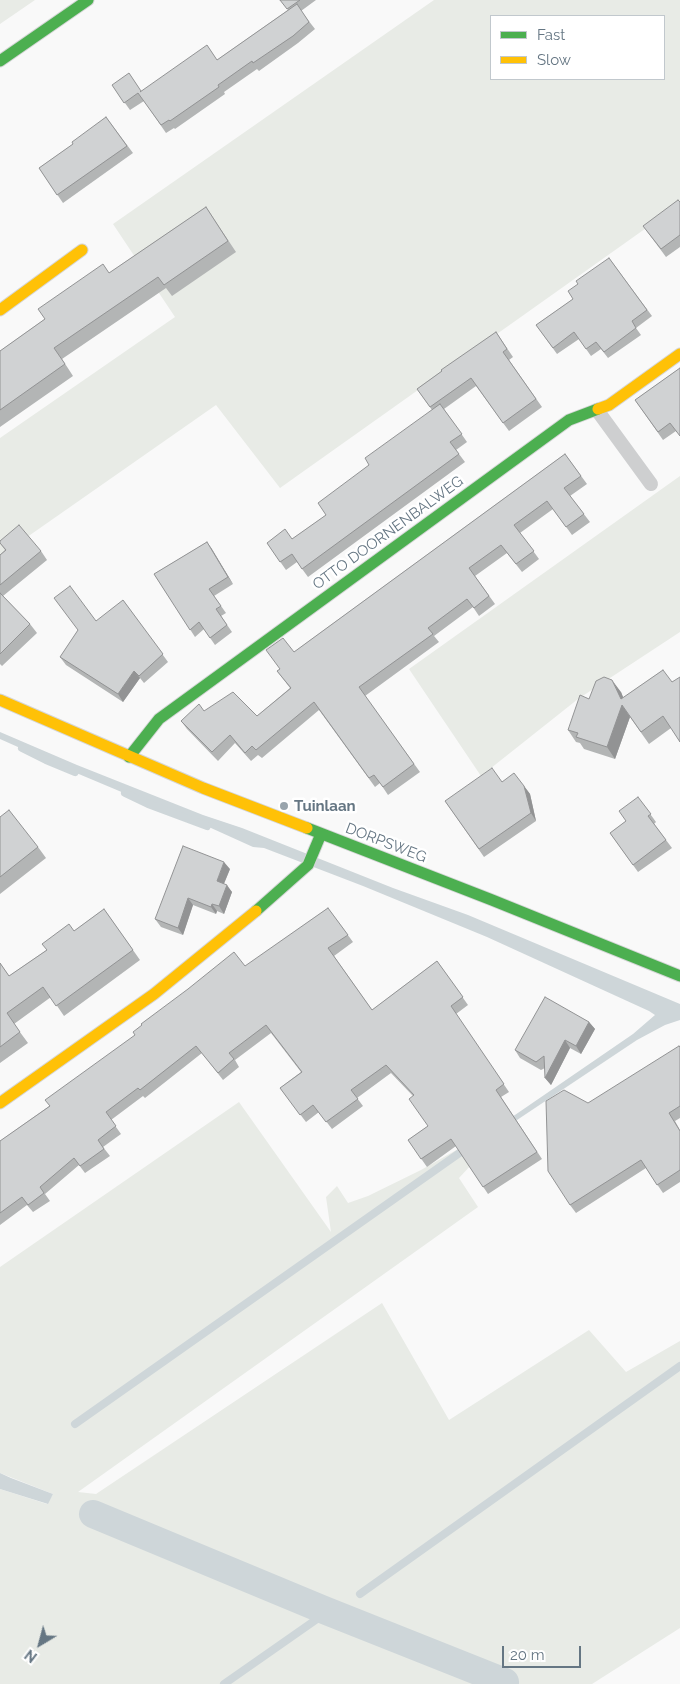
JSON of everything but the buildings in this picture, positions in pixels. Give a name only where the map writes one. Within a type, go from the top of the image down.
[{"type":"street","points":[[0,62],[88,0]]},
{"type":"street","points":[[0,310],[82,250]]},
{"type":"street","name":"OTTO DOORNENBALWEG","points":[[129,757],[158,719],[569,420],[609,405],[680,354]]},
{"type":"street","name":"DORPSWEG","points":[[0,700],[210,791],[492,900],[680,976]]},
{"type":"street","points":[[0,1103],[154,994],[251,915],[308,865],[321,834]]},
{"type":"lane","points":[[597,410],[651,484]]},
{"type":"shaded area","points":[[0,0],[35,0],[0,24]]},
{"type":"shaded area","points":[[434,0],[680,0],[680,204],[280,488],[216,405],[0,556],[0,438],[175,317],[113,224]]},
{"type":"shaded area","points":[[680,476],[680,632],[578,699],[481,776],[409,669]]},
{"type":"shaded area","points":[[0,732],[203,815],[242,828],[393,888],[468,915],[680,1004],[680,1020],[665,1025],[637,1040],[499,1132],[496,1128],[633,1034],[655,1015],[487,937],[363,886],[264,848],[253,847],[200,823],[74,772],[0,739]]},
{"type":"shaded area","points":[[239,1102],[331,1232],[326,1197],[337,1186],[348,1203],[368,1196],[421,1170],[460,1148],[499,1135],[459,1178],[478,1207],[78,1492],[96,1494],[382,1303],[449,1420],[589,1330],[626,1372],[680,1341],[680,1628],[592,1684],[0,1684],[0,1489],[47,1504],[53,1494],[0,1473],[0,1267]]},
{"type":"shaded area","points":[[0,1473],[53,1494],[48,1504],[0,1489]]},
{"type":"waterway","points":[[22,748],[75,772]]},
{"type":"waterway","points":[[125,793],[148,804],[207,826]]},
{"type":"waterway","points":[[75,1424],[468,1147]]},
{"type":"waterway","points":[[360,1594],[680,1366]]},
{"type":"waterway","points":[[93,1514],[324,1610],[505,1682]]},
{"type":"waterway","points":[[224,1684],[317,1619],[324,1610]]},
{"type":"traffic: fast","points":[[0,61],[88,0]]},
{"type":"traffic: fast","points":[[129,757],[159,719],[569,420],[598,409]]},
{"type":"traffic: fast","points":[[307,828],[680,976]]},
{"type":"traffic: fast","points":[[256,911],[308,865],[321,834]]},
{"type":"traffic: slow","points":[[0,310],[82,250]]},
{"type":"traffic: slow","points":[[598,409],[609,405],[680,354]]},
{"type":"traffic: slow","points":[[0,700],[203,788],[307,828]]},
{"type":"traffic: slow","points":[[0,1103],[154,994],[256,911]]},
{"type":"place","name":"Tuinlaan","points":[[284,806]]}]
